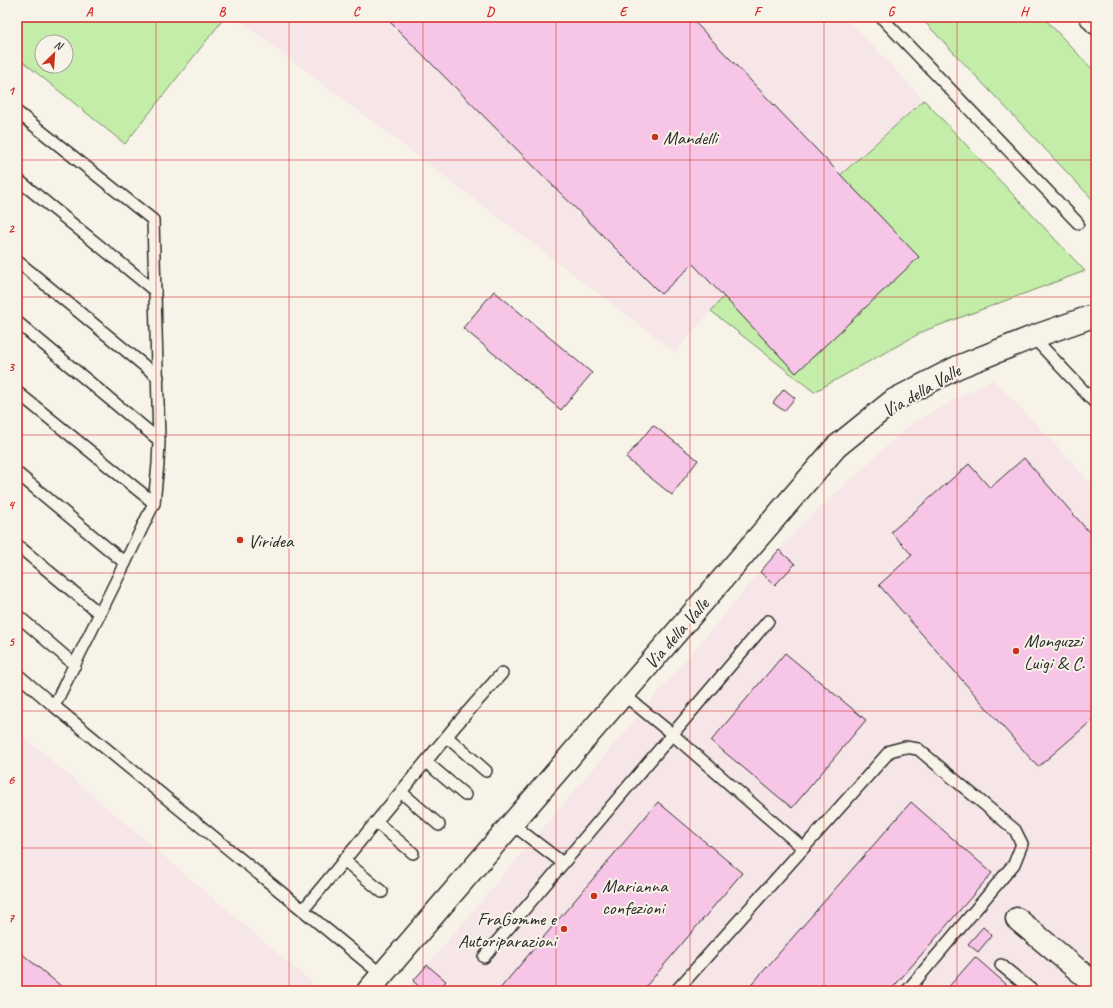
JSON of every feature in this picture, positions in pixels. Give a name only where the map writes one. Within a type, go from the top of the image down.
[{"type":"street","points":[[1091,17],[1096,23]]},
{"type":"street","name":"Via della Valle","points":[[375,983],[836,447],[894,400],[958,367],[1033,337],[1096,315]]},
{"type":"street","points":[[1017,918],[1096,984]]},
{"type":"lane","points":[[881,17],[1078,223]]},
{"type":"lane","points":[[17,112],[153,220],[159,440],[154,503],[126,563],[54,706]]},
{"type":"lane","points":[[17,179],[155,291]]},
{"type":"lane","points":[[17,261],[158,377]]},
{"type":"lane","points":[[17,322],[159,440]]},
{"type":"lane","points":[[1033,337],[1096,404]]},
{"type":"lane","points":[[17,392],[154,503]]},
{"type":"lane","points":[[17,473],[126,563]]},
{"type":"lane","points":[[17,545],[100,614]]},
{"type":"lane","points":[[17,615],[75,665]]},
{"type":"lane","points":[[484,957],[768,621]]},
{"type":"lane","points":[[303,910],[502,673]]},
{"type":"lane","points":[[17,674],[303,910],[375,983]]},
{"type":"lane","points":[[623,694],[672,734],[803,848]]},
{"type":"lane","points":[[447,737],[486,771]]},
{"type":"lane","points":[[676,991],[890,751],[905,748],[918,749],[1015,830],[1022,844],[1014,864],[907,991]]},
{"type":"lane","points":[[426,762],[465,795]]},
{"type":"lane","points":[[401,792],[439,825]]},
{"type":"lane","points":[[376,822],[413,853]]},
{"type":"lane","points":[[512,824],[563,863]]},
{"type":"lane","points":[[344,860],[382,892]]},
{"type":"lane","points":[[1001,965],[1033,991]]},
{"type":"shaded area","points":[[235,17],[845,17],[924,100],[798,213],[675,352]]},
{"type":"shaded area","points":[[993,379],[1096,488],[1096,991],[405,991],[801,525],[913,422]]},
{"type":"shaded area","points":[[17,731],[322,991],[17,991]]},
{"type":"green space","points":[[17,17],[225,17],[125,144],[38,74],[74,74],[74,34],[34,34],[34,71],[17,57]]},
{"type":"green space","points":[[920,17],[1043,17],[1096,73],[1096,203]]},
{"type":"green space","points":[[924,100],[1085,271],[924,331],[814,392],[711,311],[798,213]]},
{"type":"building","name":"Mandelli","points":[[385,17],[690,17],[919,257],[796,373],[693,264],[661,294]]},
{"type":"building","points":[[494,291],[592,373],[561,410],[463,328]]},
{"type":"building","points":[[784,389],[795,398],[784,411],[773,403]]},
{"type":"building","points":[[653,425],[698,460],[672,495],[626,458]]},
{"type":"building","name":"Monguzzi Luigi & C.","points":[[1024,458],[1096,540],[1096,717],[1038,767],[879,585],[912,555],[891,532],[969,464],[990,488]]},
{"type":"building","points":[[779,550],[795,564],[775,585],[760,572]]},
{"type":"building","points":[[785,653],[866,720],[792,808],[711,741]]},
{"type":"building","points":[[658,802],[742,873],[642,991],[498,991]]},
{"type":"building","points":[[911,802],[992,873],[890,991],[746,991]]},
{"type":"building","points":[[983,927],[992,935],[978,952],[968,944]]},
{"type":"building","points":[[17,949],[21,953],[67,991],[17,991]]},
{"type":"building","points":[[975,957],[1014,991],[945,991]]},
{"type":"building","points":[[427,965],[446,981],[438,991],[424,991],[413,981]]},
{"type":"place","name":"Mandelli","points":[[655,137]]},
{"type":"place","name":"Viridea","points":[[240,540]]},
{"type":"place","name":"Monguzzi Luigi & C.","points":[[1016,651]]},
{"type":"place","name":"Marianna confezioni","points":[[594,896]]},
{"type":"place","name":"FraGomme e Autoriparazioni","points":[[564,929]]}]
